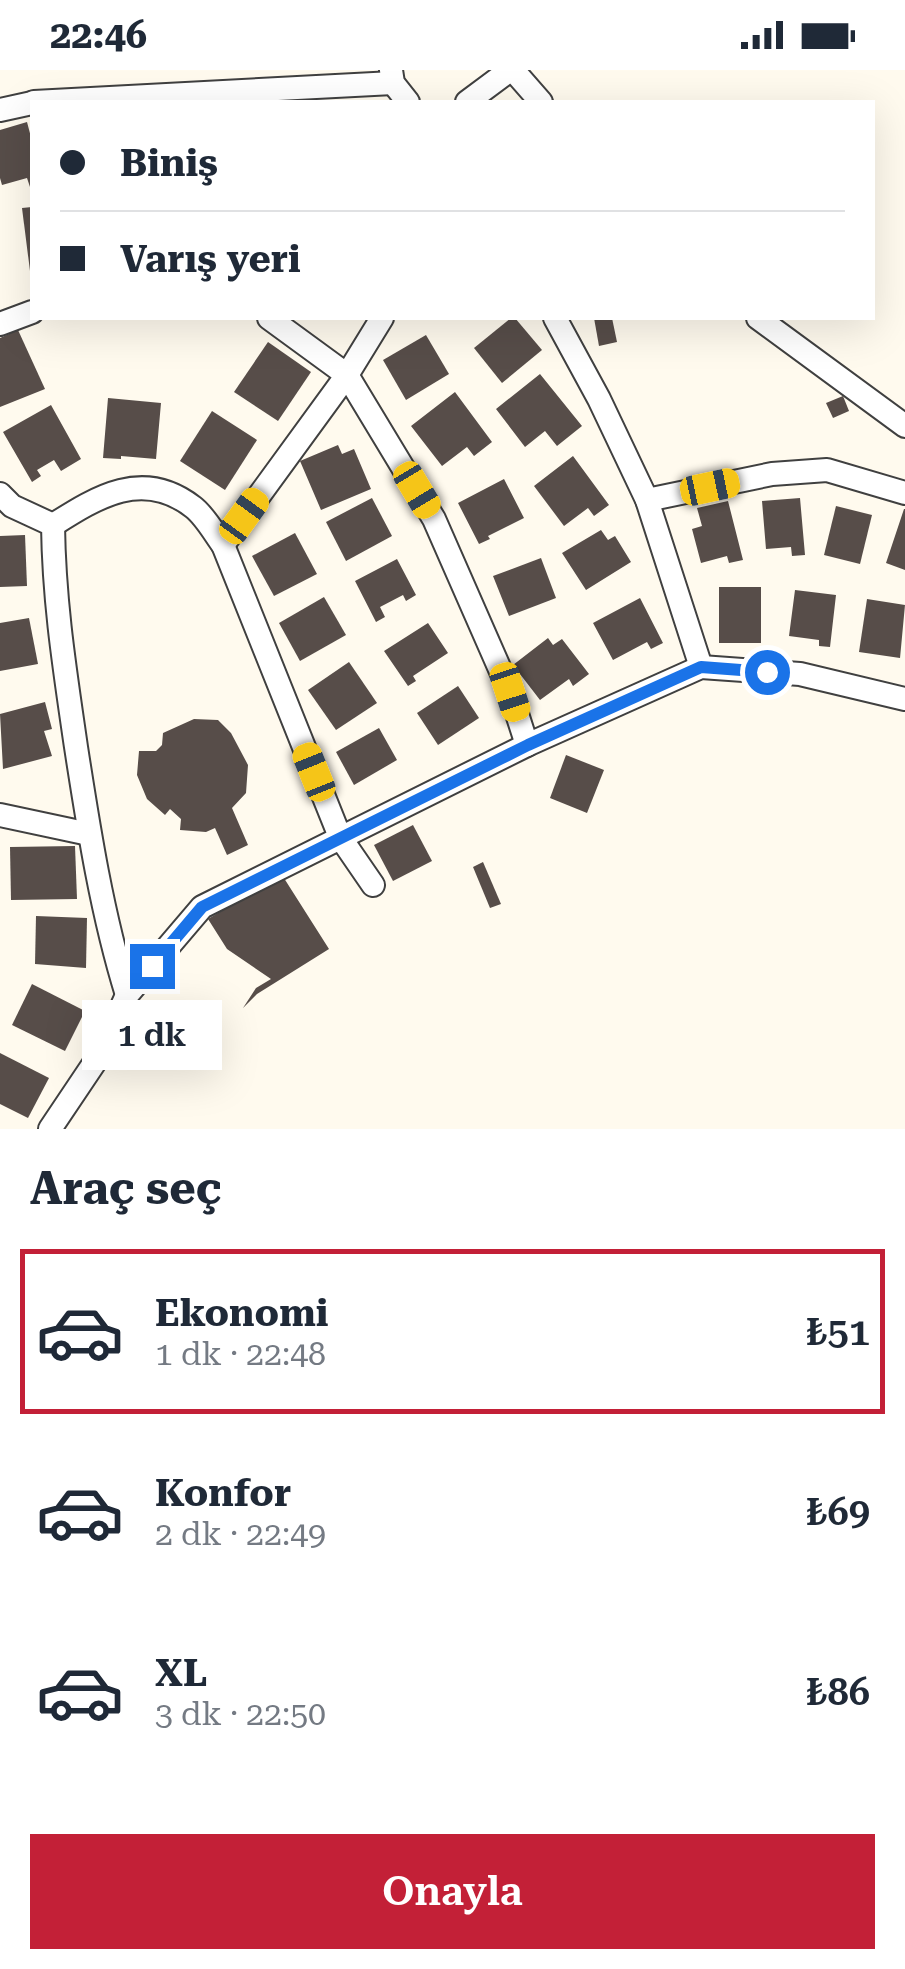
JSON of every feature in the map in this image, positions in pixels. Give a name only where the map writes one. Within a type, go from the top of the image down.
[{"type":"street","points":[[470,100],[512,70],[539,100]]},
{"type":"street","points":[[73,100],[392,76],[407,100]]},
{"type":"street","points":[[0,110],[30,104]]},
{"type":"street","points":[[0,324],[30,313]]},
{"type":"street","points":[[272,320],[347,375],[434,519],[510,692],[528,745]]},
{"type":"street","points":[[223,545],[347,375],[381,320]]},
{"type":"street","points":[[555,320],[646,500],[701,667]]},
{"type":"street","points":[[761,320],[905,426]]},
{"type":"street","points":[[646,500],[772,474],[827,470],[905,493]]},
{"type":"street","points":[[53,525],[110,492],[139,488],[165,493],[194,507],[223,545],[340,837],[372,885]]},
{"type":"street","points":[[0,494],[12,506],[53,525]]},
{"type":"street","points":[[53,525],[54,598],[90,834],[110,941],[127,995]]},
{"type":"street","points":[[50,1129],[101,1053],[127,995],[202,907],[340,837],[528,745],[701,667],[800,674],[905,699]]},
{"type":"street","points":[[0,816],[90,834]]},
{"type":"building","points":[[27,122],[30,187],[27,178],[2,185],[0,130]]},
{"type":"building","points":[[30,207],[30,271],[22,208]]},
{"type":"building","points":[[509,320],[517,320],[542,350],[502,383],[474,348]]},
{"type":"building","points":[[594,320],[612,320],[617,342],[599,346]]},
{"type":"building","points":[[18,330],[45,389],[0,407],[0,338]]},
{"type":"building","points":[[426,335],[449,374],[406,400],[383,360]]},
{"type":"building","points":[[268,342],[311,372],[278,421],[234,392]]},
{"type":"building","points":[[540,374],[582,426],[557,446],[545,431],[525,447],[496,409]]},
{"type":"building","points":[[455,392],[492,442],[474,456],[467,447],[442,466],[411,426]]},
{"type":"building","points":[[843,396],[849,411],[833,418],[826,403]]},
{"type":"building","points":[[108,398],[161,403],[156,459],[103,458]]},
{"type":"building","points":[[51,405],[81,459],[61,471],[54,460],[37,470],[41,476],[32,482],[3,432]]},
{"type":"building","points":[[212,411],[257,440],[225,490],[180,461]]},
{"type":"building","points":[[338,445],[342,454],[354,449],[371,489],[321,510],[300,461]]},
{"type":"building","points":[[573,456],[609,505],[594,516],[588,508],[564,526],[534,486]]},
{"type":"building","points":[[504,479],[524,518],[479,544],[458,503]]},
{"type":"building","points":[[372,498],[392,536],[346,561],[326,522]]},
{"type":"building","points":[[800,498],[805,555],[792,556],[791,547],[766,549],[762,501]]},
{"type":"building","points":[[728,501],[743,560],[729,563],[727,556],[701,563],[692,529],[702,526],[697,508]]},
{"type":"building","points":[[836,506],[872,515],[860,564],[824,555]]},
{"type":"building","points":[[905,509],[905,570],[886,563]]},
{"type":"building","points":[[601,530],[608,540],[615,536],[631,562],[586,590],[562,553]]},
{"type":"building","points":[[295,533],[317,574],[274,596],[252,556]]},
{"type":"building","points":[[25,535],[27,586],[0,587],[0,536]]},
{"type":"building","points":[[541,558],[556,598],[509,616],[493,576]]},
{"type":"building","points":[[397,559],[416,595],[406,601],[403,595],[380,607],[385,617],[376,622],[355,581]]},
{"type":"building","points":[[719,587],[761,587],[761,643],[719,643]]},
{"type":"building","points":[[795,590],[836,595],[830,647],[819,646],[819,640],[789,636]]},
{"type":"building","points":[[324,597],[346,635],[300,661],[279,623]]},
{"type":"building","points":[[640,598],[663,643],[651,649],[647,642],[613,660],[593,623]]},
{"type":"building","points":[[867,599],[905,605],[900,658],[859,652]]},
{"type":"building","points":[[29,618],[38,664],[0,671],[0,623]]},
{"type":"building","points":[[428,623],[448,653],[413,676],[416,681],[408,686],[384,651]]},
{"type":"building","points":[[548,638],[553,645],[562,639],[589,674],[573,686],[569,679],[540,700],[513,665]]},
{"type":"building","points":[[349,662],[377,703],[336,730],[308,690]]},
{"type":"building","points":[[458,686],[479,718],[438,745],[417,713]]},
{"type":"building","points":[[45,702],[52,729],[44,731],[52,756],[3,769],[0,714]]},
{"type":"building","points":[[194,719],[218,720],[231,733],[248,765],[246,793],[232,808],[248,845],[227,855],[215,828],[206,832],[180,830],[181,819],[170,809],[165,815],[147,799],[137,775],[139,751],[156,751],[162,745],[163,733]]},
{"type":"building","points":[[379,728],[397,760],[354,785],[336,752]]},
{"type":"building","points":[[566,755],[604,770],[587,813],[550,798]]},
{"type":"building","points":[[413,825],[432,861],[393,881],[374,845]]},
{"type":"building","points":[[75,846],[77,899],[11,900],[10,847]]},
{"type":"building","points":[[483,862],[501,904],[490,908],[473,867]]},
{"type":"building","points":[[282,875],[329,949],[257,994],[243,1008],[256,988],[271,979],[227,949],[208,919]]},
{"type":"building","points":[[36,916],[87,918],[86,968],[35,964]]},
{"type":"building","points":[[32,984],[85,1011],[65,1051],[12,1025]]},
{"type":"building","points":[[0,1053],[49,1078],[28,1118],[0,1104]]},
{"type":"route","points":[[152,966],[202,907],[528,745],[701,667],[767,672]]}]
